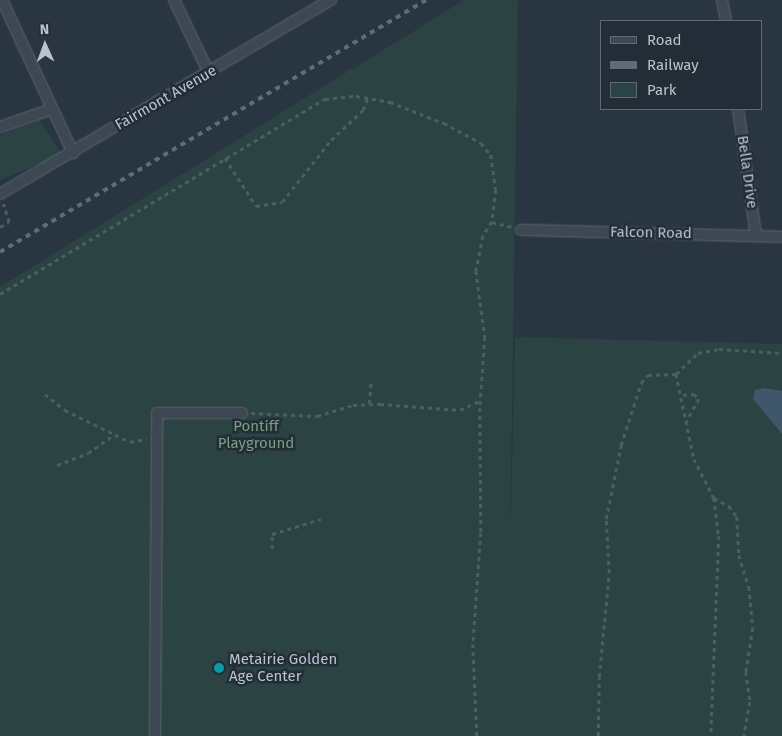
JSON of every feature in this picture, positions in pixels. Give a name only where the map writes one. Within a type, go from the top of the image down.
[{"type":"street","points":[[2,0],[73,153]]},
{"type":"street","points":[[174,0],[209,73]]},
{"type":"street","name":"Fairmont Avenue","points":[[0,195],[331,0]]},
{"type":"street","points":[[722,0],[726,20]]},
{"type":"street","points":[[0,127],[52,109]]},
{"type":"street","name":"Bella Drive","points":[[738,110],[756,236]]},
{"type":"street","name":"Falcon Road","points":[[521,230],[782,237]]},
{"type":"street","points":[[155,736],[157,413],[242,413]]},
{"type":"path","points":[[0,294],[325,99],[342,96],[368,97],[444,122],[481,143],[491,155],[495,170],[492,222],[483,236],[476,271],[485,337],[481,400],[481,533],[473,644],[477,736]]},
{"type":"path","points":[[225,158],[256,206],[282,202],[331,140],[363,110],[368,97]]},
{"type":"path","points":[[0,195],[9,222],[0,227]]},
{"type":"path","points":[[492,222],[521,230]]},
{"type":"path","points":[[598,736],[599,677],[609,573],[606,519],[619,454],[640,384],[648,375],[676,374],[698,353],[718,349],[782,353]]},
{"type":"path","points":[[676,374],[683,395],[694,459],[714,498],[719,536],[711,736]]},
{"type":"path","points":[[369,404],[371,381]]},
{"type":"path","points":[[45,394],[65,410],[130,442],[156,437]]},
{"type":"path","points":[[683,395],[694,394],[699,399],[687,422]]},
{"type":"path","points":[[242,413],[317,416],[353,405],[369,404],[460,410],[481,400]]},
{"type":"path","points":[[58,465],[88,453],[114,435]]},
{"type":"path","points":[[714,498],[729,506],[737,517],[739,555],[748,586],[753,628],[746,672],[750,702],[744,736]]},
{"type":"path","points":[[272,549],[272,534],[321,520]]},
{"type":"green space","name":"Pontiff Playground","points":[[464,0],[518,0],[510,551],[515,337],[782,344],[782,736],[0,736],[0,287],[347,72],[344,71],[353,69]]},
{"type":"green space","points":[[40,120],[62,155],[0,180],[0,135]]},
{"type":"water","points":[[764,388],[782,391],[782,434],[753,399],[755,390]]},
{"type":"railway","points":[[0,252],[426,0]]},
{"type":"place","name":"Metairie Golden Age Center","points":[[219,668]]}]
